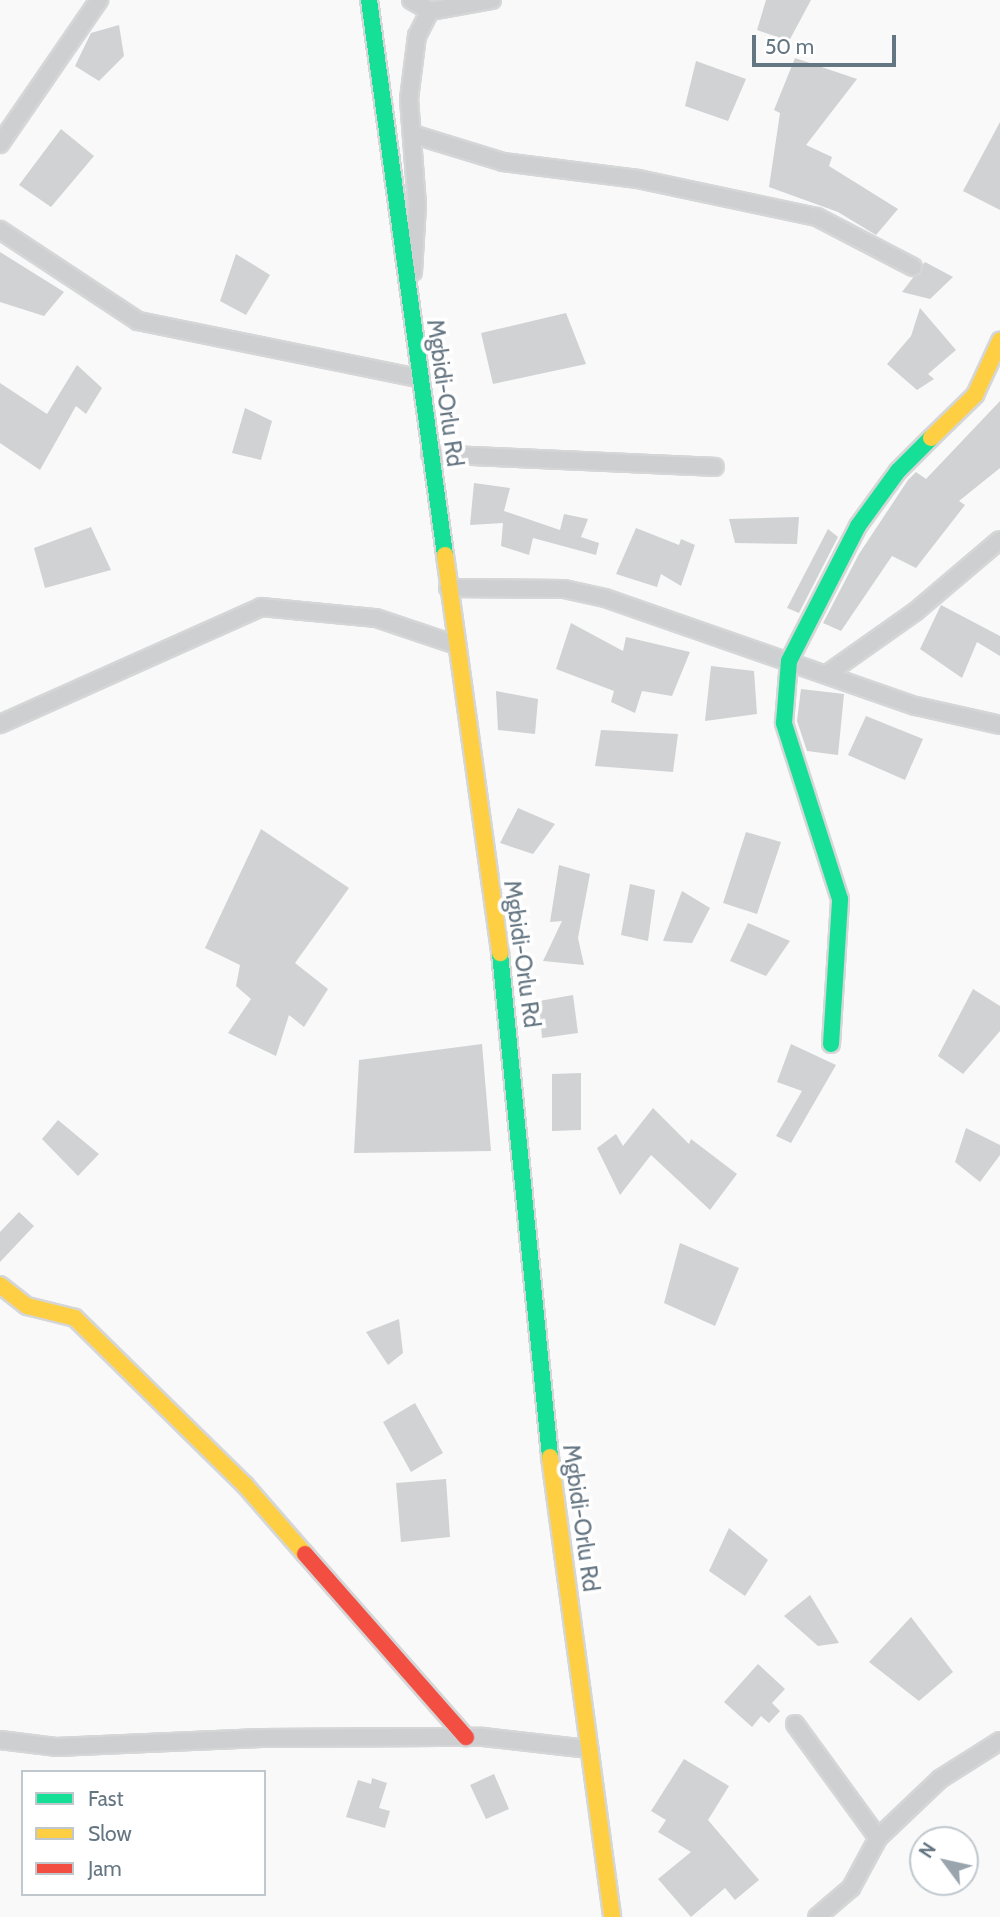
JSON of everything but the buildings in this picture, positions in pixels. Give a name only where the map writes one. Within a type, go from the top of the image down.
[{"type":"main road","name":"Mgbidi-Orlu Rd","points":[[369,0],[514,1058],[543,1407],[612,1917]]},
{"type":"main road","points":[[831,1044],[840,899],[784,723],[789,661],[858,526],[898,471],[975,395],[1000,341]]},
{"type":"main road","points":[[0,1285],[27,1306],[75,1318],[137,1375],[245,1485],[466,1737]]},
{"type":"street","points":[[0,144],[99,0]]},
{"type":"street","points":[[411,0],[430,11],[492,0]]},
{"type":"street","points":[[411,313],[417,205],[409,99],[417,36],[430,11]]},
{"type":"street","points":[[412,134],[503,162],[638,179],[817,217],[912,267]]},
{"type":"street","points":[[0,230],[138,321],[419,378]]},
{"type":"street","points":[[430,454],[715,467]]},
{"type":"street","points":[[827,674],[915,612],[1000,540]]},
{"type":"street","points":[[448,588],[564,589],[605,598],[916,706],[1000,725]]},
{"type":"street","points":[[0,724],[261,607],[376,618],[456,645]]},
{"type":"street","points":[[795,1724],[878,1838]]},
{"type":"street","points":[[0,1740],[56,1747],[261,1738],[466,1737],[589,1749]]},
{"type":"street","points":[[817,1917],[851,1888],[878,1838],[940,1779],[1000,1741]]},
{"type":"traffic: fast","points":[[369,0],[445,555]]},
{"type":"traffic: fast","points":[[831,1044],[840,899],[784,723],[789,661],[858,526],[898,471],[931,438]]},
{"type":"traffic: fast","points":[[500,953],[550,1457]]},
{"type":"traffic: slow","points":[[931,438],[975,395],[1000,341]]},
{"type":"traffic: slow","points":[[445,555],[500,953]]},
{"type":"traffic: slow","points":[[0,1285],[27,1306],[75,1318],[245,1485],[305,1554]]},
{"type":"traffic: slow","points":[[550,1457],[612,1917]]},
{"type":"traffic: jam","points":[[305,1554],[466,1737]]}]
